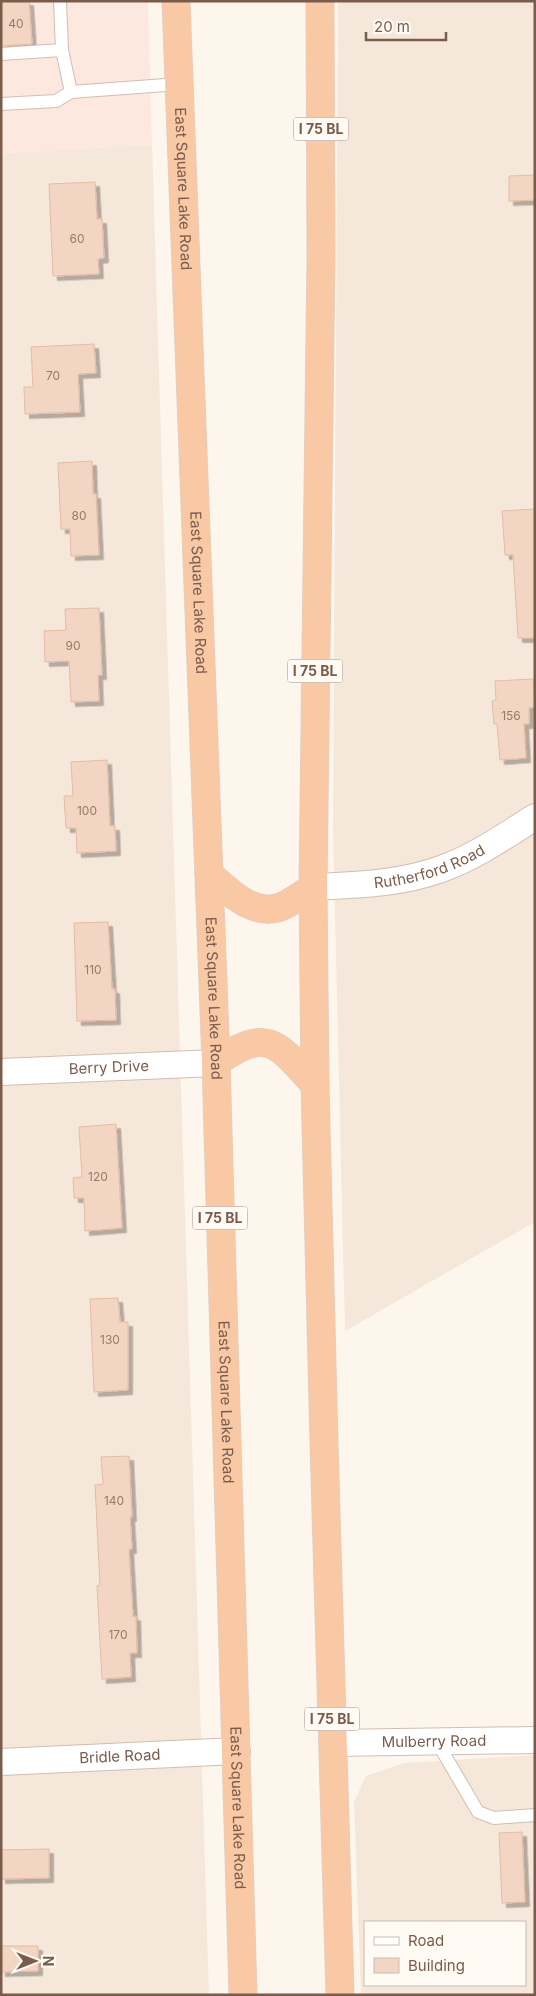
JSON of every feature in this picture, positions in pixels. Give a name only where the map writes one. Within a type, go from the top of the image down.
[{"type":"highway","name":"East Square Lake Road","points":[[176,1],[216,1063],[243,1995]]},
{"type":"highway","name":"I 75 BL","points":[[320,1],[321,266],[313,887],[315,1085],[340,1995]]},
{"type":"highway","points":[[209,874],[244,902],[258,908],[272,909],[286,905],[313,887]]},
{"type":"highway","points":[[216,1063],[233,1050],[249,1043],[263,1042],[288,1054],[315,1085]]},
{"type":"street","name":"Rutherford Road","points":[[313,887],[372,884],[426,874],[475,853],[535,817]]},
{"type":"street","name":"Berry Drive","points":[[1,1072],[216,1063]]},
{"type":"street","name":"Mulberry Road","points":[[333,1743],[535,1740]]},
{"type":"street","name":"Bridle Road","points":[[1,1762],[237,1750]]},
{"type":"lane","points":[[60,1],[62,50],[71,92]]},
{"type":"lane","points":[[1,54],[62,50]]},
{"type":"lane","points":[[1,104],[56,101],[71,92],[179,84]]},
{"type":"lane","points":[[437,1742],[474,1806],[482,1815],[494,1818],[535,1815]]},
{"type":"shaded area","points":[[1,1],[148,1],[152,145],[1,153]]},
{"type":"shaded area","points":[[338,1],[535,1],[535,1222],[345,1331],[333,831]]},
{"type":"shaded area","points":[[152,145],[209,1995],[1,1995],[1,153]]},
{"type":"shaded area","points":[[535,1755],[535,1995],[361,1995],[354,1802],[366,1776],[404,1763]]},
{"type":"building","points":[[1,1],[29,1],[32,44],[1,46]]},
{"type":"building","points":[[535,175],[535,200],[509,201],[509,176]]},
{"type":"building","points":[[95,182],[97,219],[102,219],[104,258],[98,259],[99,274],[53,276],[49,184]]},
{"type":"building","points":[[94,344],[96,373],[78,374],[80,412],[25,414],[24,387],[33,387],[31,347]]},
{"type":"building","points":[[92,461],[93,494],[96,494],[99,555],[71,556],[70,529],[61,529],[58,463]]},
{"type":"building","points":[[535,509],[535,638],[518,638],[513,555],[505,555],[502,511]]},
{"type":"building","points":[[99,608],[102,675],[98,675],[99,701],[71,702],[69,661],[45,662],[44,631],[66,630],[65,609]]},
{"type":"building","points":[[533,679],[535,707],[529,708],[529,724],[524,724],[526,758],[500,760],[497,724],[494,724],[492,701],[496,700],[495,681]]},
{"type":"building","points":[[107,760],[110,826],[115,826],[116,851],[77,853],[76,828],[66,828],[64,796],[73,796],[71,762]]},
{"type":"building","points":[[108,922],[112,989],[115,989],[116,1020],[77,1021],[74,923]]},
{"type":"building","points":[[116,1124],[122,1228],[85,1231],[84,1198],[74,1198],[73,1178],[82,1177],[79,1127]]},
{"type":"building","points":[[118,1298],[120,1322],[128,1322],[128,1390],[94,1392],[90,1299]]},
{"type":"building","points":[[129,1456],[132,1549],[129,1549],[133,1617],[136,1616],[137,1653],[130,1653],[131,1677],[102,1679],[97,1586],[100,1585],[95,1485],[103,1484],[101,1457]]},
{"type":"building","points":[[522,1832],[525,1902],[502,1903],[499,1833]]},
{"type":"building","points":[[49,1849],[49,1878],[1,1879],[1,1850]]},
{"type":"building","points":[[1,1946],[38,1946],[38,1971],[1,1972]]}]
